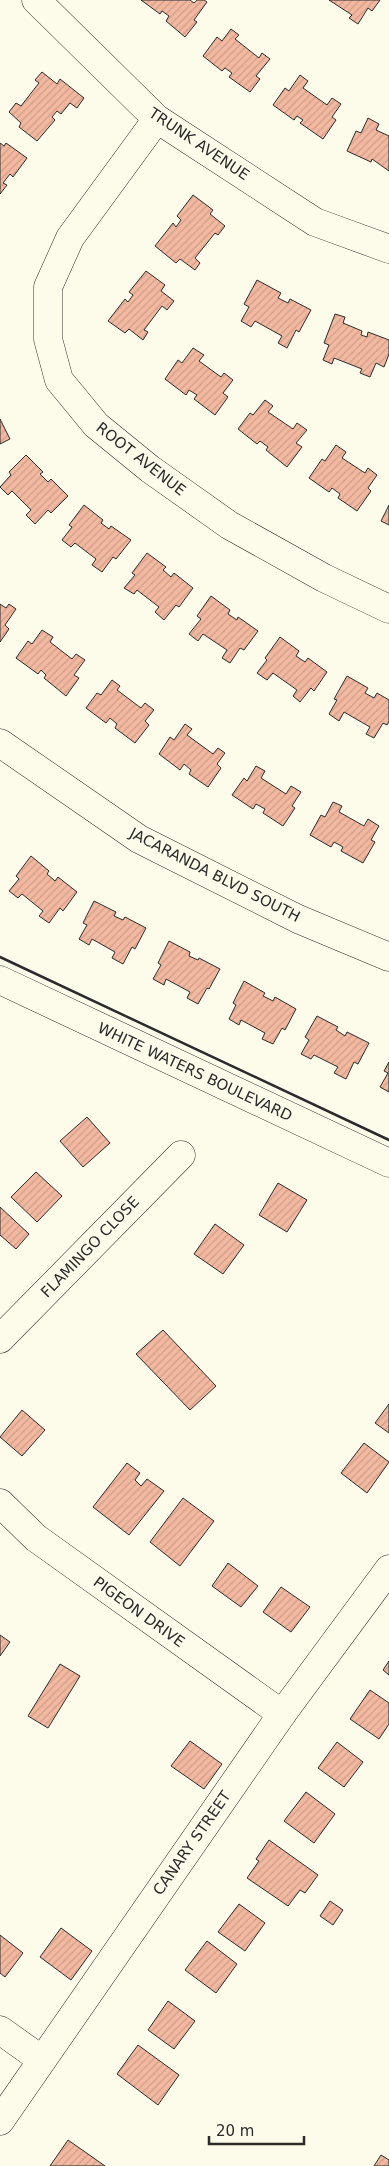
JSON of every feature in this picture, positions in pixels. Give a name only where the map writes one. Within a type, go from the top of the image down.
[{"type":"street","name":"TRUNK AVENUE","points":[[36,0],[157,119],[315,222],[389,249]]},
{"type":"street","name":"ROOT AVENUE","points":[[157,119],[70,238],[48,287],[48,339],[59,380],[96,425],[150,469],[229,525],[324,578],[389,609]]},
{"type":"street","name":"JACARANDA BLVD SOUTH","points":[[0,743],[140,839],[298,919],[389,957]]},
{"type":"street","name":"WHITE WATERS BOULEVARD","points":[[0,980],[389,1163]]},
{"type":"street","name":"FLAMINGO CLOSE","points":[[0,1339],[181,1155]]},
{"type":"street","name":"PIGEON DRIVE","points":[[0,1503],[36,1538],[282,1714]]},
{"type":"street","name":"CANARY STREET","points":[[0,2120],[282,1714],[389,1569]]},
{"type":"street","points":[[0,2030],[42,2060]]},
{"type":"building","points":[[141,0],[190,0],[194,3],[197,0],[204,0],[207,2],[194,20],[197,22],[185,37],[166,21],[169,16],[162,11],[160,14]]},
{"type":"building","points":[[329,0],[380,0],[372,11],[368,8],[358,24],[349,18],[352,15]]},
{"type":"building","points":[[231,29],[239,35],[235,39],[259,58],[262,53],[270,59],[256,76],[260,79],[250,92],[229,77],[232,73],[225,68],[222,71],[203,56],[217,37],[222,41]]},
{"type":"building","points":[[42,72],[57,84],[60,79],[84,98],[77,108],[70,103],[61,114],[57,111],[52,117],[55,120],[37,141],[19,127],[21,123],[9,112],[16,103],[21,106],[39,83],[35,80]]},
{"type":"building","points":[[300,75],[308,81],[303,88],[327,105],[332,98],[341,104],[332,117],[336,120],[323,139],[300,123],[303,120],[297,116],[294,120],[273,105],[285,88],[289,91]]},
{"type":"building","points":[[368,118],[379,124],[376,130],[389,136],[389,171],[372,159],[371,162],[347,151],[356,131],[361,133]]},
{"type":"building","points":[[0,143],[4,146],[6,143],[27,158],[13,177],[10,174],[3,183],[7,185],[0,194]]},
{"type":"building","points":[[193,195],[213,210],[210,214],[225,226],[218,235],[215,233],[195,258],[200,263],[195,270],[180,259],[176,263],[155,246],[173,223],[176,227],[181,220],[177,216]]},
{"type":"building","points":[[146,271],[165,285],[161,291],[174,301],[167,310],[162,306],[144,330],[148,332],[143,340],[129,329],[125,333],[108,321],[125,299],[128,302],[133,295],[129,292]]},
{"type":"building","points":[[257,280],[281,293],[278,298],[288,303],[290,299],[311,310],[299,332],[296,330],[287,348],[278,343],[282,336],[255,321],[251,327],[241,321],[249,307],[244,304]]},
{"type":"building","points":[[335,314],[345,317],[343,323],[362,331],[361,335],[367,337],[368,332],[389,340],[389,354],[384,367],[376,363],[370,377],[360,373],[362,369],[334,358],[332,364],[323,360],[329,345],[324,343]]},
{"type":"building","points":[[193,348],[204,355],[199,361],[221,377],[224,373],[233,380],[223,393],[228,397],[215,415],[194,399],[197,395],[189,390],[186,395],[165,379],[178,360],[182,363]]},
{"type":"building","points":[[265,400],[273,406],[268,412],[293,429],[297,423],[307,430],[296,443],[302,447],[287,467],[266,450],[268,447],[260,441],[257,444],[238,429],[250,413],[253,415]]},
{"type":"building","points":[[0,419],[10,439],[0,444]]},
{"type":"building","points":[[336,445],[346,452],[342,458],[365,473],[368,468],[377,475],[368,488],[371,491],[357,511],[338,498],[340,494],[332,488],[329,492],[309,478],[322,459],[325,461]]},
{"type":"building","points":[[26,455],[43,472],[40,474],[48,482],[51,479],[68,496],[51,513],[48,510],[35,524],[26,515],[31,510],[12,491],[8,495],[0,487],[11,475],[9,472]]},
{"type":"building","points":[[84,505],[103,520],[101,523],[109,529],[111,526],[131,540],[116,559],[113,557],[102,572],[92,565],[96,559],[75,543],[71,547],[62,540],[72,527],[69,525]]},
{"type":"building","points":[[389,505],[389,525],[381,521]]},
{"type":"building","points":[[147,553],[166,567],[163,570],[171,577],[174,573],[193,588],[179,607],[176,605],[164,620],[155,612],[159,607],[137,590],[134,594],[124,588],[135,575],[132,573]]},
{"type":"building","points":[[211,596],[230,610],[228,614],[237,620],[238,617],[258,631],[244,650],[240,648],[230,663],[222,658],[227,650],[203,634],[198,641],[189,634],[201,619],[197,616]]},
{"type":"building","points":[[0,604],[6,608],[9,604],[16,609],[5,625],[9,629],[0,642]]},
{"type":"building","points":[[42,630],[53,637],[50,642],[72,659],[76,654],[85,660],[74,675],[79,678],[66,696],[44,678],[46,675],[41,670],[38,674],[16,658],[28,641],[32,644]]},
{"type":"building","points":[[280,637],[299,651],[296,656],[305,662],[308,658],[327,672],[314,691],[311,688],[300,702],[293,696],[297,690],[273,673],[267,680],[257,673]]},
{"type":"building","points":[[347,676],[368,688],[365,693],[374,698],[377,693],[389,700],[389,722],[387,725],[383,723],[374,738],[366,734],[370,727],[344,712],[339,721],[329,714],[337,700],[334,699]]},
{"type":"building","points":[[112,680],[120,686],[117,690],[141,708],[145,703],[154,710],[145,721],[149,725],[135,743],[115,728],[117,724],[110,718],[106,723],[86,708],[97,693],[101,695]]},
{"type":"building","points":[[185,724],[192,729],[187,735],[213,754],[218,748],[225,753],[217,764],[221,768],[208,787],[189,774],[191,770],[184,764],[180,770],[159,754],[170,737],[174,740]]},
{"type":"building","points":[[256,766],[265,771],[261,778],[286,794],[291,786],[301,792],[292,806],[295,808],[283,826],[263,813],[265,809],[256,804],[253,809],[232,795],[244,778],[247,781]]},
{"type":"building","points":[[333,802],[342,806],[339,812],[364,826],[368,819],[379,826],[371,840],[375,842],[363,863],[341,851],[343,847],[334,842],[331,847],[310,835],[321,815],[325,817]]},
{"type":"building","points":[[31,856],[49,871],[47,874],[55,881],[58,877],[77,892],[63,911],[60,908],[49,923],[39,916],[43,911],[22,894],[18,898],[9,891],[19,879],[16,876]]},
{"type":"building","points":[[94,901],[116,912],[114,916],[123,920],[125,917],[146,928],[135,949],[132,947],[123,964],[112,958],[115,952],[92,939],[89,945],[79,939],[87,925],[83,923]]},
{"type":"building","points":[[169,941],[190,952],[189,956],[198,960],[199,958],[220,969],[198,1004],[187,998],[190,992],[166,979],[164,985],[153,979],[161,965],[158,963]]},
{"type":"building","points":[[244,981],[265,993],[263,996],[273,1001],[275,997],[296,1009],[285,1030],[282,1028],[273,1044],[262,1039],[265,1033],[241,1020],[239,1025],[229,1019],[236,1005],[233,1003]]},
{"type":"building","points":[[317,1016],[338,1027],[336,1030],[345,1036],[347,1032],[369,1043],[358,1064],[354,1062],[346,1079],[334,1073],[338,1067],[314,1055],[311,1059],[301,1054],[309,1040],[305,1037]]},
{"type":"building","points":[[389,1062],[389,1092],[380,1087],[388,1073],[384,1071]]},
{"type":"building","points":[[87,1117],[110,1143],[83,1167],[60,1141]]},
{"type":"building","points":[[36,1172],[62,1196],[37,1222],[11,1197]]},
{"type":"building","points":[[278,1183],[307,1200],[287,1232],[259,1215]]},
{"type":"building","points":[[0,1207],[29,1234],[16,1249],[0,1235]]},
{"type":"building","points":[[215,1224],[244,1245],[223,1274],[194,1254]]},
{"type":"building","points":[[163,1330],[216,1386],[190,1410],[136,1354]]},
{"type":"building","points":[[389,1404],[389,1433],[375,1423]]},
{"type":"building","points":[[22,1410],[45,1430],[22,1456],[0,1437]]},
{"type":"building","points":[[364,1443],[389,1462],[367,1493],[341,1473]]},
{"type":"building","points":[[127,1463],[140,1473],[135,1480],[141,1486],[147,1479],[164,1491],[129,1535],[93,1507]]},
{"type":"building","points":[[183,1498],[214,1521],[180,1566],[150,1542]]},
{"type":"building","points":[[228,1563],[258,1586],[241,1607],[212,1586]]},
{"type":"building","points":[[281,1587],[310,1607],[291,1632],[263,1612]]},
{"type":"building","points":[[0,1635],[10,1642],[0,1656]]},
{"type":"building","points":[[389,1661],[389,1675],[383,1670]]},
{"type":"building","points":[[60,1664],[80,1676],[48,1728],[28,1716]]},
{"type":"building","points":[[370,1690],[389,1703],[389,1724],[379,1739],[350,1719]]},
{"type":"building","points":[[190,1741],[222,1764],[204,1789],[171,1766]]},
{"type":"building","points":[[337,1742],[363,1762],[344,1787],[318,1768]]},
{"type":"building","points":[[306,1792],[335,1814],[314,1843],[284,1821]]},
{"type":"building","points":[[269,1840],[318,1875],[305,1893],[300,1890],[288,1906],[247,1878],[259,1861],[256,1859]]},
{"type":"building","points":[[330,1901],[343,1910],[333,1925],[320,1916]]},
{"type":"building","points":[[239,1904],[265,1923],[245,1951],[218,1932]]},
{"type":"building","points":[[61,1928],[92,1951],[71,1980],[40,1957]]},
{"type":"building","points":[[0,1935],[23,1953],[5,1977],[0,1973]]},
{"type":"building","points":[[207,1941],[237,1964],[216,1993],[185,1970]]},
{"type":"building","points":[[168,2001],[195,2021],[174,2049],[148,2030]]},
{"type":"building","points":[[138,2045],[179,2075],[158,2105],[117,2074]]},
{"type":"building","points":[[68,2140],[105,2166],[50,2166]]},
{"type":"building","points":[[381,2155],[389,2160],[389,2166],[374,2166]]},
{"type":"wall","points":[[0,957],[389,1140]]}]
